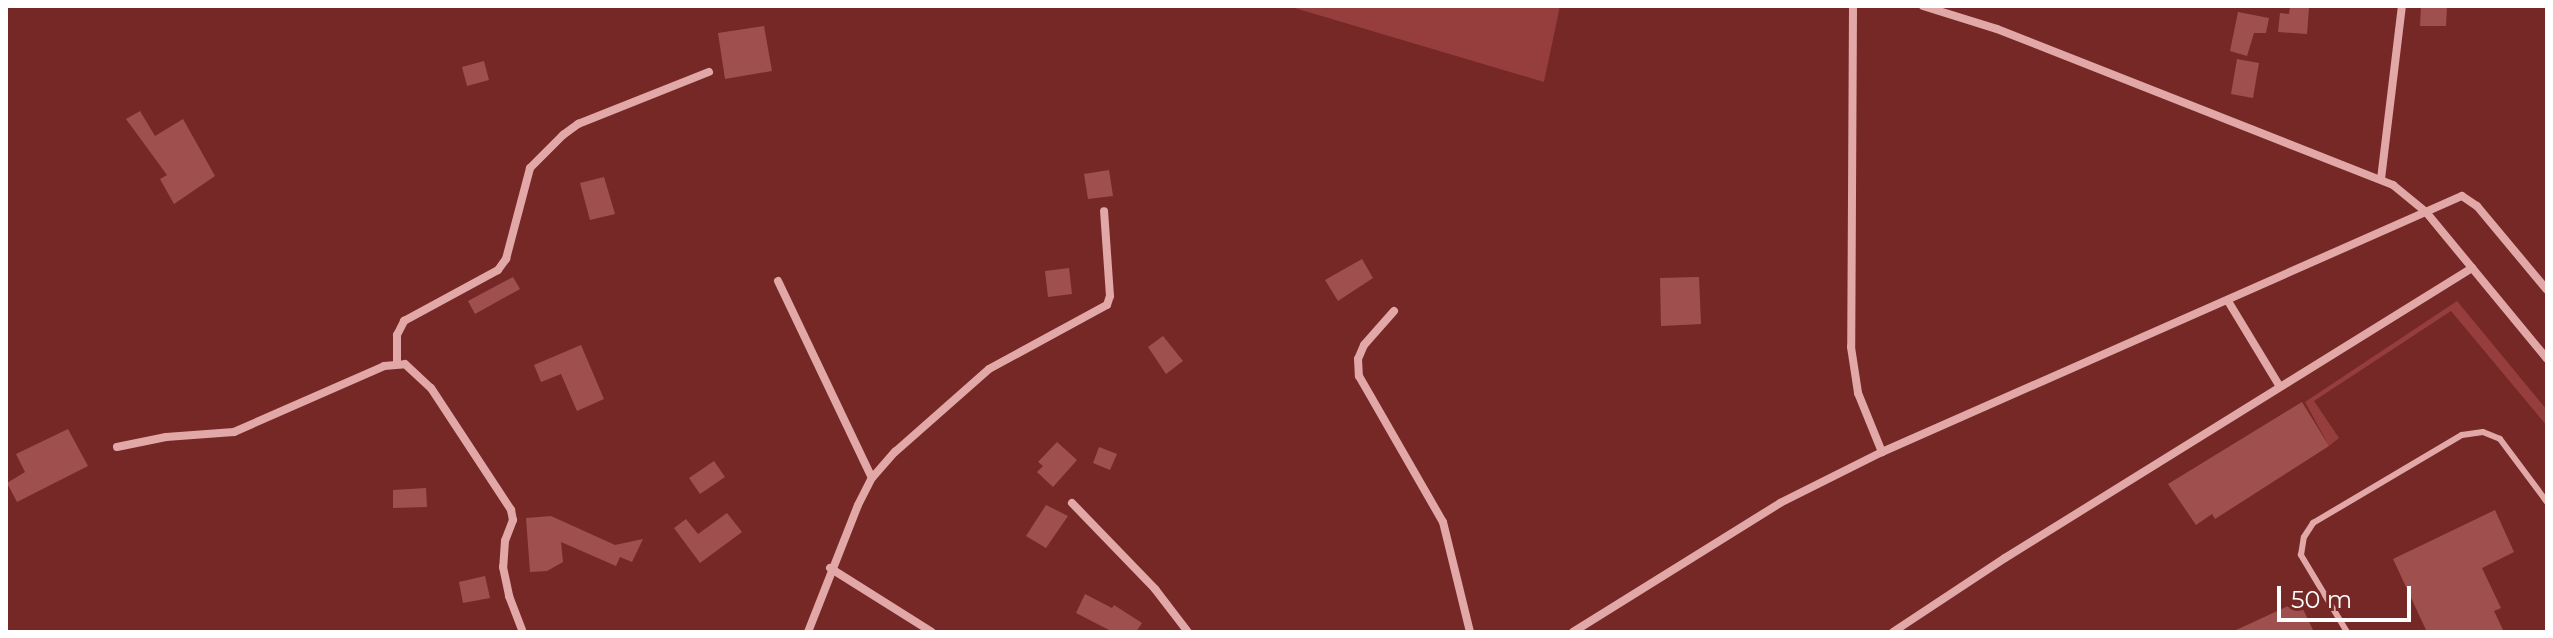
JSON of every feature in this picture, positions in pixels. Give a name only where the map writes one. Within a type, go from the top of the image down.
[{"type":"street","points":[[1853,6],[1851,347],[1858,393],[1882,452]]},
{"type":"street","points":[[1923,6],[1997,29],[2381,179],[2403,191],[2426,212],[2547,359]]},
{"type":"street","points":[[2381,179],[2402,6]]},
{"type":"street","points":[[397,363],[397,335],[404,321],[498,270],[506,259],[530,168],[563,135],[578,124],[709,72]]},
{"type":"street","points":[[1573,632],[1780,503],[1882,452],[2462,196],[2470,199],[2547,290]]},
{"type":"street","points":[[808,632],[830,568],[872,478],[904,443],[989,369],[1107,305],[1110,296],[1104,211]]},
{"type":"street","points":[[1893,632],[2005,558],[2472,268]]},
{"type":"street","points":[[778,281],[872,478]]},
{"type":"street","points":[[2228,301],[2280,387]]},
{"type":"street","points":[[1394,311],[1364,345],[1358,359],[1359,376],[1443,522],[1470,632]]},
{"type":"street","points":[[117,447],[166,437],[234,432],[397,363]]},
{"type":"street","points":[[397,363],[423,377],[511,510],[513,520],[505,541],[503,567],[509,596],[523,632]]},
{"type":"street","points":[[1072,503],[1155,589],[1188,632]]},
{"type":"street","points":[[830,568],[932,632]]},
{"type":"lane","points":[[2347,632],[2301,555],[2304,537],[2313,523],[2462,435],[2483,432],[2500,439],[2547,502]]},
{"type":"shaded area","points":[[1288,6],[1560,6],[1544,82]]},
{"type":"shaded area","points":[[2457,301],[2547,410],[2547,426],[2451,311],[2314,401],[2339,438],[2329,446],[2305,402]]},
{"type":"building","points":[[2290,6],[2309,8],[2307,34],[2278,32],[2280,13],[2289,14]]},
{"type":"building","points":[[2421,6],[2447,6],[2446,26],[2420,26]]},
{"type":"building","points":[[2238,12],[2269,18],[2266,33],[2254,33],[2247,56],[2230,51]]},
{"type":"building","points":[[764,26],[772,71],[725,79],[718,33]]},
{"type":"building","points":[[2237,59],[2259,63],[2253,98],[2231,94]]},
{"type":"building","points":[[484,61],[489,80],[467,86],[462,67]]},
{"type":"building","points":[[140,111],[155,136],[183,119],[215,176],[174,204],[160,179],[167,175],[126,119]]},
{"type":"building","points":[[1109,170],[1113,196],[1088,199],[1084,174]]},
{"type":"building","points":[[604,177],[615,214],[590,220],[580,183]]},
{"type":"building","points":[[1362,259],[1373,278],[1338,301],[1325,280]]},
{"type":"building","points":[[1069,268],[1072,294],[1048,297],[1045,271]]},
{"type":"building","points":[[513,277],[520,289],[475,314],[468,301]]},
{"type":"building","points":[[1699,277],[1701,324],[1661,326],[1660,278]]},
{"type":"building","points":[[1163,336],[1183,361],[1166,374],[1148,347]]},
{"type":"building","points":[[581,345],[604,399],[577,411],[561,374],[541,382],[534,365]]},
{"type":"building","points":[[2302,402],[2329,446],[2215,519],[2212,514],[2196,525],[2168,484]]},
{"type":"building","points":[[68,429],[88,466],[17,502],[7,483],[25,472],[16,454]]},
{"type":"building","points":[[1057,442],[1077,460],[1053,487],[1037,472],[1043,466],[1038,462]]},
{"type":"building","points":[[1099,447],[1117,454],[1110,470],[1093,463]]},
{"type":"building","points":[[714,461],[725,477],[700,494],[689,478]]},
{"type":"building","points":[[426,488],[427,507],[393,508],[393,490]]},
{"type":"building","points":[[1046,505],[1068,516],[1046,548],[1026,536]]},
{"type":"building","points":[[2495,510],[2514,552],[2482,568],[2501,608],[2494,611],[2504,632],[2427,632],[2393,559]]},
{"type":"building","points":[[727,513],[742,532],[700,563],[674,528],[686,519],[698,534]]},
{"type":"building","points":[[551,516],[615,545],[643,539],[632,562],[620,557],[616,566],[561,542],[563,562],[547,571],[530,572],[526,518]]},
{"type":"building","points":[[485,576],[490,598],[463,603],[459,582]]},
{"type":"building","points":[[1085,594],[1112,608],[1114,605],[1142,623],[1136,632],[1113,632],[1076,613]]},
{"type":"building","points":[[2299,601],[2314,632],[2232,632]]}]
